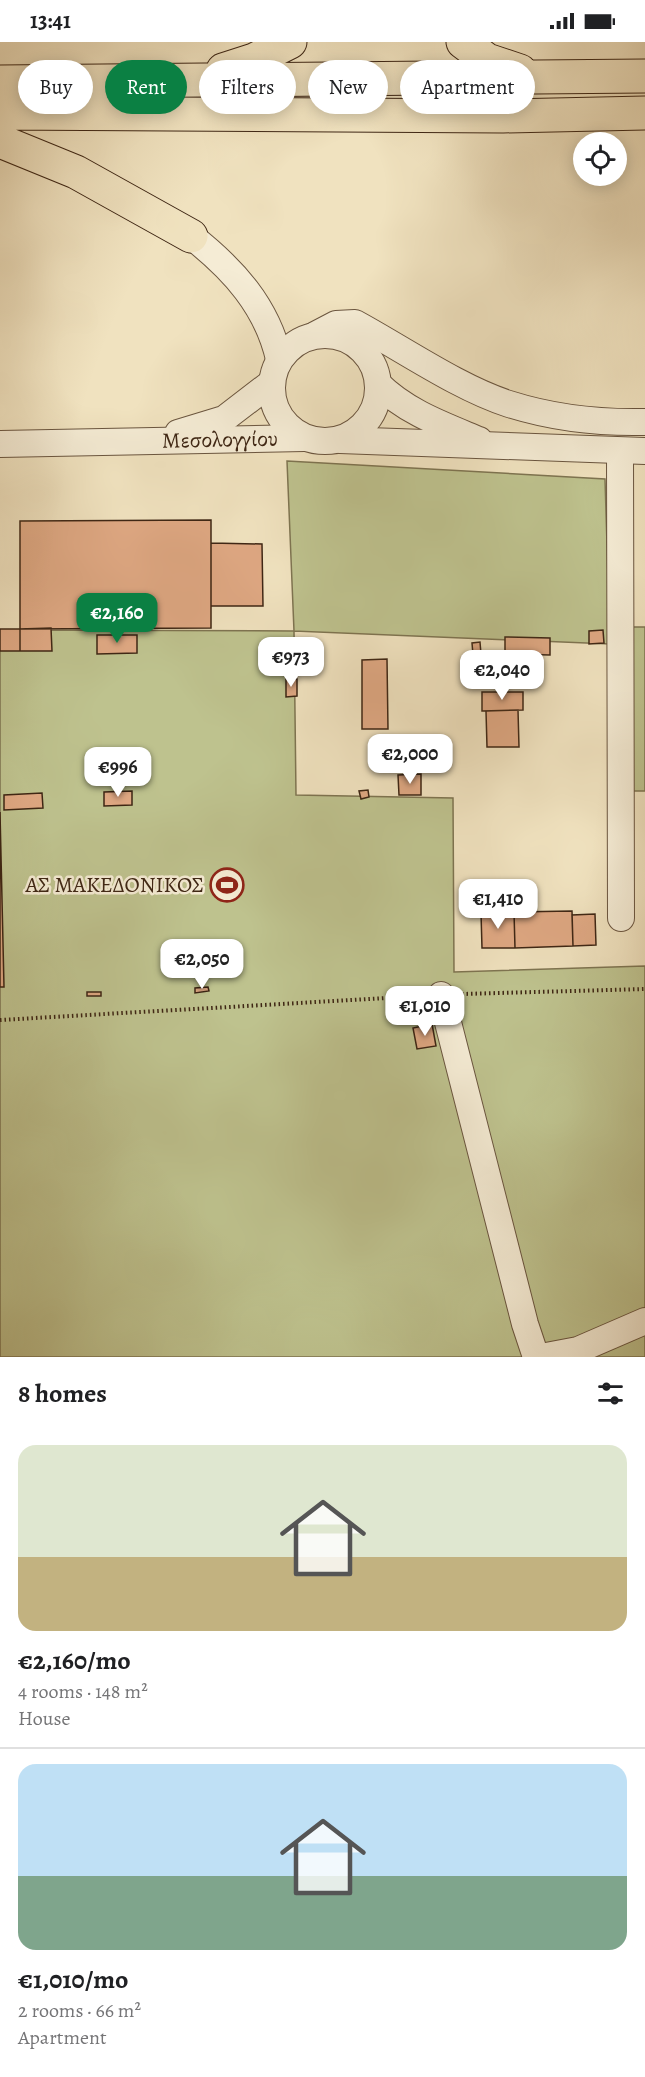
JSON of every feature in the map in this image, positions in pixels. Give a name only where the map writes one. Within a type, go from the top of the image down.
[{"type":"highway","points":[[198,78],[254,60],[290,42]]},
{"type":"highway","points":[[463,42],[487,60],[507,69],[545,77]]},
{"type":"highway","points":[[0,82],[198,78],[645,76]]},
{"type":"highway","points":[[0,113],[199,114]]},
{"type":"highway","points":[[0,136],[137,134],[214,114],[503,116],[645,113]]},
{"type":"highway","points":[[0,141],[76,172],[191,236]]},
{"type":"street","points":[[191,236],[217,257],[245,285],[273,333],[275,371],[272,400],[279,416],[290,429],[304,438],[321,442],[338,440],[633,451],[621,918]]},
{"type":"street","points":[[275,371],[289,348],[336,324],[355,323],[452,377],[508,404],[543,414],[592,421],[645,422]]},
{"type":"street","points":[[315,335],[330,335],[357,346],[368,356],[378,384],[392,398],[407,408],[493,446]]},
{"type":"street","name":"Μεσολογγίου","points":[[137,442],[183,432],[224,419],[275,371]]},
{"type":"street","points":[[338,440],[355,433],[364,424],[373,411],[378,384]]},
{"type":"street","name":"Μεσολογγίου","points":[[0,444],[304,438]]},
{"type":"street","points":[[441,995],[525,1324],[536,1357]]},
{"type":"street","points":[[541,1357],[578,1350],[645,1321]]},
{"type":"path","points":[[0,1020],[441,995],[645,989]]},
{"type":"green space","points":[[287,461],[605,479],[610,644],[294,631]]},
{"type":"green space","points":[[626,627],[645,627],[645,791],[627,791]]},
{"type":"green space","points":[[0,630],[294,631],[296,795],[453,798],[454,972],[645,966],[645,1357],[0,1357]]},
{"type":"building","points":[[211,520],[211,628],[20,629],[20,521]]},
{"type":"building","points":[[211,543],[262,544],[263,606],[211,606]]},
{"type":"building","points":[[51,628],[52,651],[20,651],[20,629]]},
{"type":"building","points":[[0,629],[20,629],[20,651],[0,651]]},
{"type":"building","points":[[603,630],[604,643],[589,644],[589,631]]},
{"type":"building","points":[[97,635],[137,635],[137,653],[97,654]]},
{"type":"building","points":[[505,637],[550,638],[550,655],[505,654]]},
{"type":"building","points":[[480,642],[481,654],[473,655],[472,643]]},
{"type":"building","points":[[387,659],[388,729],[362,729],[362,660]]},
{"type":"building","points":[[286,679],[297,679],[297,696],[286,697]]},
{"type":"building","points":[[482,692],[523,692],[523,710],[482,711]]},
{"type":"building","points":[[518,710],[519,747],[487,747],[486,711]]},
{"type":"building","points":[[421,774],[421,795],[399,795],[398,775]]},
{"type":"building","points":[[368,790],[369,797],[361,799],[359,791]]},
{"type":"building","points":[[132,791],[132,805],[104,806],[104,792]]},
{"type":"building","points":[[42,793],[43,808],[4,810],[4,795]]},
{"type":"building","points":[[0,812],[4,987],[0,987]]},
{"type":"building","points":[[572,911],[573,946],[515,948],[514,912]]},
{"type":"building","points":[[514,912],[515,948],[482,948],[481,913]]},
{"type":"building","points":[[595,914],[596,945],[573,946],[572,915]]},
{"type":"building","points":[[208,987],[209,991],[195,993],[195,988]]},
{"type":"building","points":[[87,992],[101,992],[101,996],[87,996]]},
{"type":"building","points":[[432,1024],[436,1046],[417,1049],[413,1028]]},
{"type":"place","name":"ΑΣ ΜΑΚΕΔΟΝΙΚΟΣ","points":[[227,885]]}]
